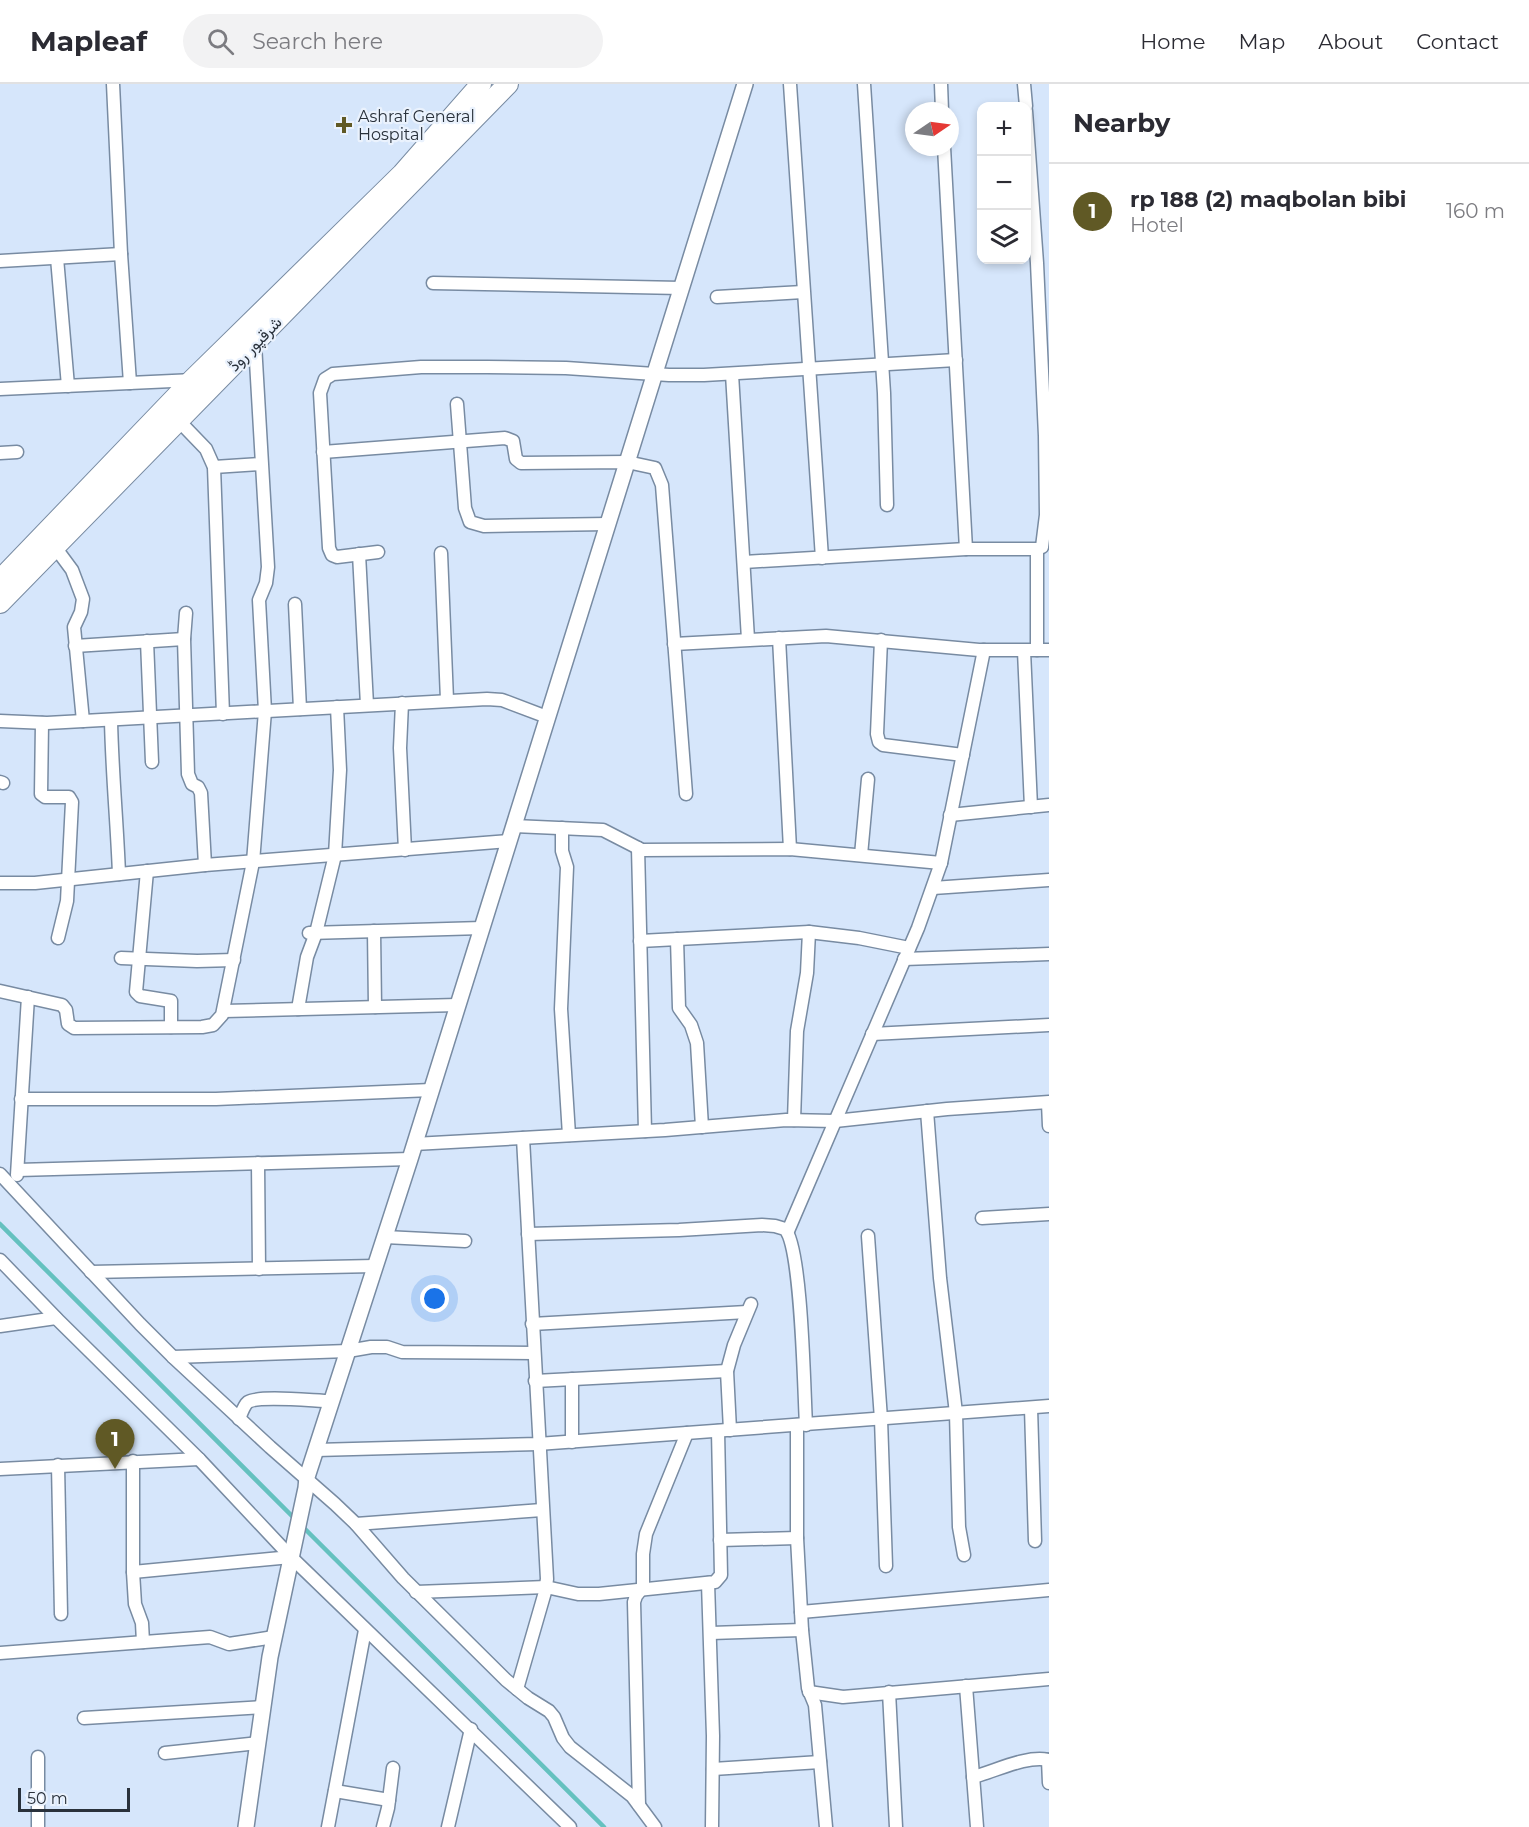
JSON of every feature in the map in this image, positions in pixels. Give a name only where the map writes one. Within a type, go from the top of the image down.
[{"type":"main road","name":"شرقپور روڈ","points":[[0,603],[5,579],[192,380],[402,174],[481,84]]},
{"type":"main road","name":"شرقپور روڈ","points":[[5,579],[55,547],[508,84]]},
{"type":"street","points":[[112,84],[130,383]]},
{"type":"street","points":[[246,1827],[274,1638],[316,1450],[458,1005],[745,84]]},
{"type":"street","points":[[790,84],[822,558]]},
{"type":"street","points":[[864,84],[883,365],[887,506]]},
{"type":"street","points":[[941,84],[942,102]]},
{"type":"street","points":[[1024,84],[1026,102]]},
{"type":"street","points":[[945,156],[966,549]]},
{"type":"street","points":[[744,562],[966,549],[1037,549],[1042,547],[1045,537],[1047,465],[1029,156]]},
{"type":"street","points":[[0,261],[121,254]]},
{"type":"street","points":[[57,258],[68,386]]},
{"type":"street","points":[[433,283],[681,288]]},
{"type":"street","points":[[717,297],[803,292]]},
{"type":"street","points":[[0,991],[62,1005],[66,1010],[68,1024],[74,1028],[213,1025],[224,1011],[253,862],[265,711],[259,600],[268,567],[255,344]]},
{"type":"street","points":[[378,552],[337,557],[332,555],[329,548],[320,393],[325,379],[333,374],[421,367],[476,367],[566,368],[669,375],[732,374],[956,360]]},
{"type":"street","points":[[732,374],[748,639]]},
{"type":"street","points":[[0,389],[221,379]]},
{"type":"street","points":[[457,404],[466,514],[472,524],[484,526],[608,524]]},
{"type":"street","points":[[179,422],[206,449],[214,467],[223,714]]},
{"type":"street","points":[[323,452],[511,439],[514,443],[516,459],[521,463],[627,462],[655,468],[662,485],[686,794]]},
{"type":"street","points":[[0,453],[17,452]]},
{"type":"street","points":[[214,467],[261,464]]},
{"type":"street","points":[[55,547],[72,570],[83,599],[81,612],[74,623],[83,721]]},
{"type":"street","points":[[1031,807],[1037,650],[1037,549]]},
{"type":"street","points":[[441,553],[447,700]]},
{"type":"street","points":[[359,554],[367,705]]},
{"type":"street","points":[[295,604],[300,709]]},
{"type":"street","points":[[186,613],[184,639],[188,774],[190,782],[198,787],[201,793],[205,865]]},
{"type":"street","points":[[674,644],[826,636],[984,650],[1037,650]]},
{"type":"street","points":[[779,638],[790,849]]},
{"type":"street","points":[[75,646],[184,639]]},
{"type":"street","points":[[881,640],[877,734],[879,742],[883,745],[963,755]]},
{"type":"street","points":[[147,641],[153,762]]},
{"type":"street","points":[[826,1827],[815,1706],[809,1692],[802,1630],[797,1538],[801,1425],[799,1293],[788,1231],[933,888],[941,862],[984,650]]},
{"type":"street","points":[[0,721],[42,723],[111,720],[487,699],[502,700],[548,717]]},
{"type":"street","points":[[402,703],[400,748],[405,850]]},
{"type":"street","points":[[298,1009],[312,933],[335,855],[340,770],[338,707]]},
{"type":"street","points":[[111,720],[112,782],[116,804],[119,874]]},
{"type":"street","points":[[42,723],[41,794],[45,797],[69,797],[72,802],[66,908],[58,938]]},
{"type":"street","points":[[861,855],[868,779]]},
{"type":"street","points":[[950,814],[1049,805]]},
{"type":"street","points":[[562,828],[562,851],[567,867],[561,1029],[569,1135]]},
{"type":"street","points":[[0,883],[35,883],[205,865],[405,850],[511,833],[562,828],[603,830],[638,848],[651,850],[790,849],[941,862]]},
{"type":"street","points":[[638,848],[645,1131]]},
{"type":"street","points":[[147,871],[137,993],[171,1001],[171,1027]]},
{"type":"street","points":[[933,888],[1049,880]]},
{"type":"street","points":[[312,933],[482,928]]},
{"type":"street","points":[[374,931],[375,1007]]},
{"type":"street","points":[[640,941],[809,932],[859,938],[906,954],[1049,954]]},
{"type":"street","points":[[794,1120],[797,1031],[807,973],[809,932]]},
{"type":"street","points":[[677,939],[679,1008],[691,1025],[697,1043],[702,1127]]},
{"type":"street","points":[[121,958],[234,960]]},
{"type":"street","points":[[9,1184],[15,1179],[18,1170],[28,997]]},
{"type":"street","points":[[224,1011],[458,1005]]},
{"type":"street","points":[[872,1034],[1049,1025]]},
{"type":"street","points":[[21,1099],[216,1099],[431,1090]]},
{"type":"street","points":[[18,1170],[258,1163],[412,1151],[523,1138],[794,1120],[835,1121],[1048,1102],[1049,1126]]},
{"type":"street","points":[[927,1111],[940,1278],[956,1413],[959,1527],[964,1555]]},
{"type":"street","points":[[517,1689],[546,1587],[523,1138]]},
{"type":"street","points":[[258,1163],[259,1269]]},
{"type":"street","points":[[0,1174],[173,1357],[307,1483],[356,1524],[416,1592],[517,1689],[549,1711],[554,1717],[562,1738],[570,1747],[618,1784],[639,1805],[655,1827]]},
{"type":"street","points":[[982,1218],[1049,1214]]},
{"type":"street","points":[[528,1234],[679,1230],[762,1225],[780,1226],[788,1231]]},
{"type":"street","points":[[868,1236],[881,1419],[885,1566]]},
{"type":"street","points":[[385,1237],[465,1242]]},
{"type":"street","points":[[0,1260],[199,1459],[291,1557],[570,1827]]},
{"type":"street","points":[[91,1272],[375,1266]]},
{"type":"street","points":[[416,1592],[546,1587],[578,1594],[599,1594],[708,1583],[718,1580],[721,1575],[720,1540],[727,1371],[734,1345],[749,1308],[532,1324]]},
{"type":"street","points":[[0,1326],[56,1318]]},
{"type":"street","points":[[173,1357],[383,1347],[402,1352],[534,1353]]},
{"type":"street","points":[[535,1381],[727,1371]]},
{"type":"street","points":[[572,1379],[572,1442]]},
{"type":"street","points":[[239,1419],[246,1404],[250,1401],[270,1399],[331,1401]]},
{"type":"street","points":[[316,1450],[572,1442],[1049,1406]]},
{"type":"street","points":[[1031,1408],[1035,1541]]},
{"type":"street","points":[[639,1805],[634,1602],[644,1582],[646,1534],[687,1433]]},
{"type":"street","points":[[0,1469],[199,1459]]},
{"type":"street","points":[[133,1461],[133,1572],[135,1604],[142,1623],[143,1642]]},
{"type":"street","points":[[57,1465],[61,1614]]},
{"type":"street","points":[[356,1524],[542,1510]]},
{"type":"street","points":[[720,1540],[797,1538]]},
{"type":"street","points":[[133,1572],[291,1557]]},
{"type":"street","points":[[708,1583],[711,1633],[712,1827]]},
{"type":"street","points":[[801,1612],[1049,1590]]},
{"type":"street","points":[[328,1827],[365,1630]]},
{"type":"street","points":[[711,1633],[802,1630]]},
{"type":"street","points":[[0,1653],[210,1637],[230,1644],[274,1638]]},
{"type":"street","points":[[809,1692],[843,1697],[1049,1678]]},
{"type":"street","points":[[966,1686],[977,1827]]},
{"type":"street","points":[[890,1692],[896,1827]]},
{"type":"street","points":[[84,1718],[263,1707]]},
{"type":"street","points":[[448,1827],[471,1729]]},
{"type":"street","points":[[165,1753],[258,1743]]},
{"type":"street","points":[[38,1757],[38,1827]]},
{"type":"street","points":[[973,1777],[1028,1760],[1048,1760],[1049,1783]]},
{"type":"street","points":[[713,1769],[820,1762]]},
{"type":"street","points":[[383,1827],[393,1768]]},
{"type":"street","points":[[335,1791],[389,1800]]},
{"type":"waterway","points":[[0,1224],[296,1520]]},
{"type":"waterway","points":[[302,1526],[604,1827]]},
{"type":"place","name":"Ashraf General Hospital","points":[[344,125]]},
{"type":"place","name":"rp 188 (2) maqbolan bibi","points":[[115,1469]]}]
